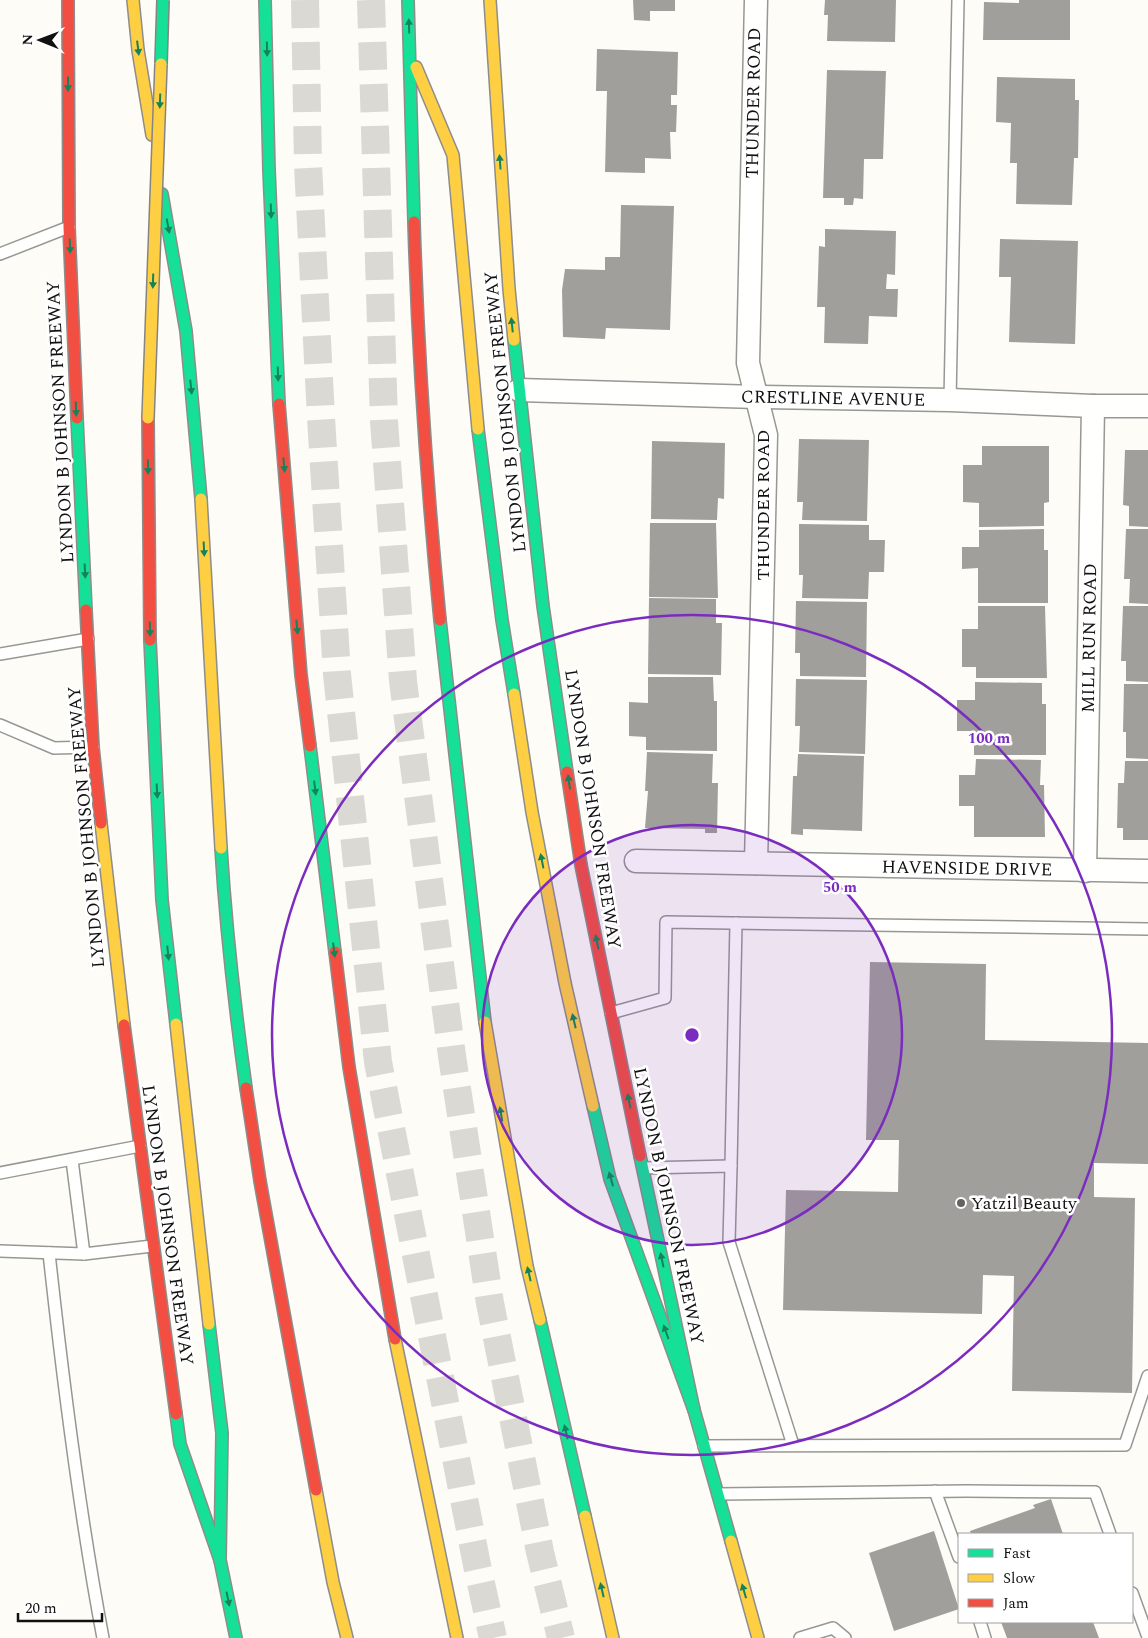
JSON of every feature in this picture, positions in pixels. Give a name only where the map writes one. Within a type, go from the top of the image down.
[{"type":"main road","name":"LYNDON B JOHNSON FREEWAY","points":[[68,0],[69,227],[93,747],[119,991],[180,1444],[220,1560],[233,1636]]},
{"type":"main road","points":[[133,0],[138,50],[186,340],[200,475],[224,901],[240,1045],[260,1181],[294,1372],[333,1582],[347,1638]]},
{"type":"main road","points":[[163,0],[148,418],[150,646],[162,900],[222,1433],[220,1560]]},
{"type":"main road","points":[[265,0],[269,170],[280,416],[301,675],[349,1067],[400,1368],[457,1638]]},
{"type":"main road","points":[[408,0],[417,313],[428,500],[446,687],[485,1025],[527,1266],[613,1638]]},
{"type":"main road","name":"LYNDON B JOHNSON FREEWAY","points":[[490,0],[509,289],[519,390],[543,606],[581,865],[642,1168],[694,1410],[716,1494],[758,1638]]},
{"type":"main road","points":[[410,52],[452,155],[479,445],[500,610],[532,812],[565,983],[610,1179],[694,1410]]},
{"type":"street","name":"THUNDER ROAD","points":[[756,0],[748,363],[766,435],[756,863]]},
{"type":"street","name":"CRESTLINE AVENUE","points":[[519,390],[950,400],[1092,406],[1148,405]]},
{"type":"street","name":"MILL RUN ROAD","points":[[1085,871],[1092,406]]},
{"type":"street","name":"HAVENSIDE DRIVE","points":[[636,860],[1148,872]]},
{"type":"lane","points":[[950,400],[958,0]]},
{"type":"lane","points":[[0,254],[69,227]]},
{"type":"lane","points":[[0,654],[88,639]]},
{"type":"lane","points":[[0,725],[54,748],[93,747]]},
{"type":"lane","points":[[611,1013],[665,998],[666,922],[1148,929]]},
{"type":"lane","points":[[736,923],[729,1242],[793,1445]]},
{"type":"lane","points":[[0,1173],[140,1146]]},
{"type":"lane","points":[[72,1160],[84,1254]]},
{"type":"lane","points":[[642,1168],[731,1166]]},
{"type":"lane","points":[[0,1251],[84,1254],[152,1246]]},
{"type":"lane","points":[[49,1253],[90,1569],[103,1638]]},
{"type":"lane","points":[[703,1446],[1125,1445],[1148,1376]]},
{"type":"lane","points":[[935,1491],[958,1554]]},
{"type":"lane","points":[[716,1494],[935,1491],[1094,1492],[1110,1533]]},
{"type":"lane","points":[[1133,1596],[1148,1637]]},
{"type":"lane","points":[[980,1623],[985,1638]]},
{"type":"lane","points":[[800,1638],[833,1628],[845,1638]]},
{"type":"building","points":[[633,0],[675,0],[675,11],[650,11],[650,21],[634,20]]},
{"type":"building","points":[[825,0],[896,0],[895,42],[827,41],[828,15],[824,15]]},
{"type":"building","points":[[1019,0],[1070,0],[1070,40],[983,40],[984,2],[1019,3]]},
{"type":"building","points":[[597,49],[678,52],[677,95],[671,95],[671,105],[677,105],[676,132],[670,132],[671,159],[645,158],[645,173],[605,172],[607,91],[596,91]]},
{"type":"building","points":[[827,70],[886,71],[883,159],[864,159],[863,199],[854,198],[853,205],[844,205],[844,198],[823,198]]},
{"type":"building","points":[[997,77],[1075,79],[1075,100],[1079,100],[1078,158],[1074,158],[1072,205],[1016,204],[1017,163],[1010,163],[1011,123],[996,122]]},
{"type":"building","points":[[621,205],[674,206],[670,330],[606,328],[605,339],[563,337],[562,290],[565,269],[605,270],[605,257],[620,257]]},
{"type":"building","points":[[825,229],[896,231],[895,275],[887,274],[886,289],[898,289],[897,317],[869,316],[868,344],[824,343],[825,307],[817,307],[819,246],[825,247]]},
{"type":"building","points":[[1000,239],[1078,241],[1075,344],[1009,342],[1011,277],[999,277]]},
{"type":"building","points":[[799,439],[869,440],[867,521],[802,520],[803,502],[797,502]]},
{"type":"building","points":[[652,441],[725,443],[724,499],[718,498],[717,520],[651,519]]},
{"type":"building","points":[[982,446],[1049,446],[1049,502],[1044,503],[1044,526],[979,527],[979,503],[963,502],[963,465],[982,465]]},
{"type":"building","points":[[1125,450],[1148,450],[1148,527],[1129,526],[1129,506],[1123,505]]},
{"type":"building","points":[[650,523],[716,523],[718,598],[649,597]]},
{"type":"building","points":[[799,524],[869,525],[869,540],[885,540],[884,572],[869,572],[868,599],[802,598],[803,575],[799,575]]},
{"type":"building","points":[[1044,529],[1044,550],[1048,550],[1048,603],[978,603],[978,568],[962,569],[962,547],[979,547],[979,530]]},
{"type":"building","points":[[1126,529],[1148,529],[1148,604],[1129,603],[1130,579],[1124,579]]},
{"type":"building","points":[[649,598],[716,599],[716,623],[722,623],[721,675],[648,674]]},
{"type":"building","points":[[796,601],[867,602],[866,677],[800,676],[800,653],[795,653]]},
{"type":"building","points":[[978,606],[1045,606],[1047,678],[976,678],[976,667],[962,667],[962,629],[978,629]]},
{"type":"building","points":[[1123,606],[1148,606],[1148,682],[1126,681],[1126,661],[1121,661]]},
{"type":"building","points":[[648,677],[713,677],[714,701],[717,701],[717,751],[646,750],[646,737],[629,736],[629,702],[648,703]]},
{"type":"building","points":[[796,679],[867,680],[865,754],[799,752],[800,726],[795,726]]},
{"type":"building","points":[[975,682],[1042,683],[1042,704],[1046,704],[1046,755],[974,755],[974,731],[957,731],[957,700],[975,700]]},
{"type":"building","points":[[1124,684],[1148,684],[1148,759],[1126,758],[1126,732],[1123,732]]},
{"type":"building","points":[[647,752],[713,754],[712,783],[718,783],[717,833],[705,833],[705,829],[645,828],[648,791],[645,791]]},
{"type":"building","points":[[798,754],[864,756],[862,831],[803,829],[803,835],[791,834],[793,776],[797,776]]},
{"type":"building","points":[[976,759],[1041,760],[1040,785],[1044,785],[1045,837],[974,837],[974,806],[959,806],[959,775],[975,775]]},
{"type":"building","points":[[1125,761],[1148,761],[1148,840],[1123,840],[1123,828],[1117,828],[1118,783],[1124,783]]},
{"type":"building","points":[[870,962],[986,964],[985,1040],[1148,1043],[1148,1164],[1094,1163],[1094,1197],[1135,1198],[1132,1393],[1012,1391],[1014,1276],[983,1275],[982,1314],[783,1310],[786,1190],[898,1192],[899,1140],[866,1140]]},
{"type":"building","points":[[1051,1499],[1063,1533],[971,1533],[970,1531],[1035,1508],[1033,1505]]},
{"type":"building","points":[[934,1531],[958,1609],[894,1631],[869,1553]]},
{"type":"building","points":[[1001,1623],[1093,1623],[1099,1638],[1007,1638]]},
{"type":"tunnel","points":[[305,0],[308,165],[337,674],[378,1062],[493,1638]]},
{"type":"tunnel","points":[[371,0],[384,421],[403,681],[452,1056],[490,1303],[540,1552],[561,1638]]},
{"type":"traffic: fast","points":[[161,64],[163,0]]},
{"type":"traffic: fast","points":[[265,0],[269,170],[279,404]]},
{"type":"traffic: fast","points":[[408,0],[414,222]]},
{"type":"traffic: fast","points":[[162,194],[186,331],[201,499]]},
{"type":"traffic: fast","points":[[514,340],[543,606],[567,772]]},
{"type":"traffic: fast","points":[[77,418],[86,610]]},
{"type":"traffic: fast","points":[[478,429],[502,620],[514,694]]},
{"type":"traffic: fast","points":[[440,620],[485,1022]]},
{"type":"traffic: fast","points":[[150,640],[162,900],[176,1024]]},
{"type":"traffic: fast","points":[[310,746],[335,952]]},
{"type":"traffic: fast","points":[[221,848],[231,969],[246,1088]]},
{"type":"traffic: fast","points":[[593,1106],[610,1179],[694,1410]]},
{"type":"traffic: fast","points":[[640,1156],[694,1410],[731,1541]]},
{"type":"traffic: fast","points":[[540,1320],[585,1516]]},
{"type":"traffic: fast","points":[[209,1324],[222,1433],[220,1560]]},
{"type":"traffic: fast","points":[[176,1414],[180,1444],[220,1560],[236,1638]]},
{"type":"traffic: slow","points":[[133,0],[138,50],[152,135]]},
{"type":"traffic: slow","points":[[490,0],[514,340]]},
{"type":"traffic: slow","points":[[148,418],[161,64]]},
{"type":"traffic: slow","points":[[416,67],[453,155],[478,429]]},
{"type":"traffic: slow","points":[[201,499],[221,848]]},
{"type":"traffic: slow","points":[[514,694],[532,812],[565,983],[593,1106]]},
{"type":"traffic: slow","points":[[101,823],[124,1025]]},
{"type":"traffic: slow","points":[[485,1022],[527,1266],[540,1320]]},
{"type":"traffic: slow","points":[[176,1024],[209,1324]]},
{"type":"traffic: slow","points":[[395,1339],[457,1638]]},
{"type":"traffic: slow","points":[[316,1490],[333,1582],[347,1638]]},
{"type":"traffic: slow","points":[[585,1516],[613,1638]]},
{"type":"traffic: slow","points":[[731,1541],[758,1638]]},
{"type":"traffic: jam","points":[[68,0],[69,227],[77,418]]},
{"type":"traffic: jam","points":[[414,222],[424,421],[440,620]]},
{"type":"traffic: jam","points":[[279,404],[301,675],[310,746]]},
{"type":"traffic: jam","points":[[148,418],[150,640]]},
{"type":"traffic: jam","points":[[86,610],[93,747],[101,823]]},
{"type":"traffic: jam","points":[[567,772],[581,865],[640,1156]]},
{"type":"traffic: jam","points":[[335,952],[349,1067],[395,1339]]},
{"type":"traffic: jam","points":[[124,1025],[176,1414]]},
{"type":"traffic: jam","points":[[246,1088],[260,1181],[316,1490]]},
{"type":"place","name":"Yatzil Beauty","points":[[961,1203]]}]
